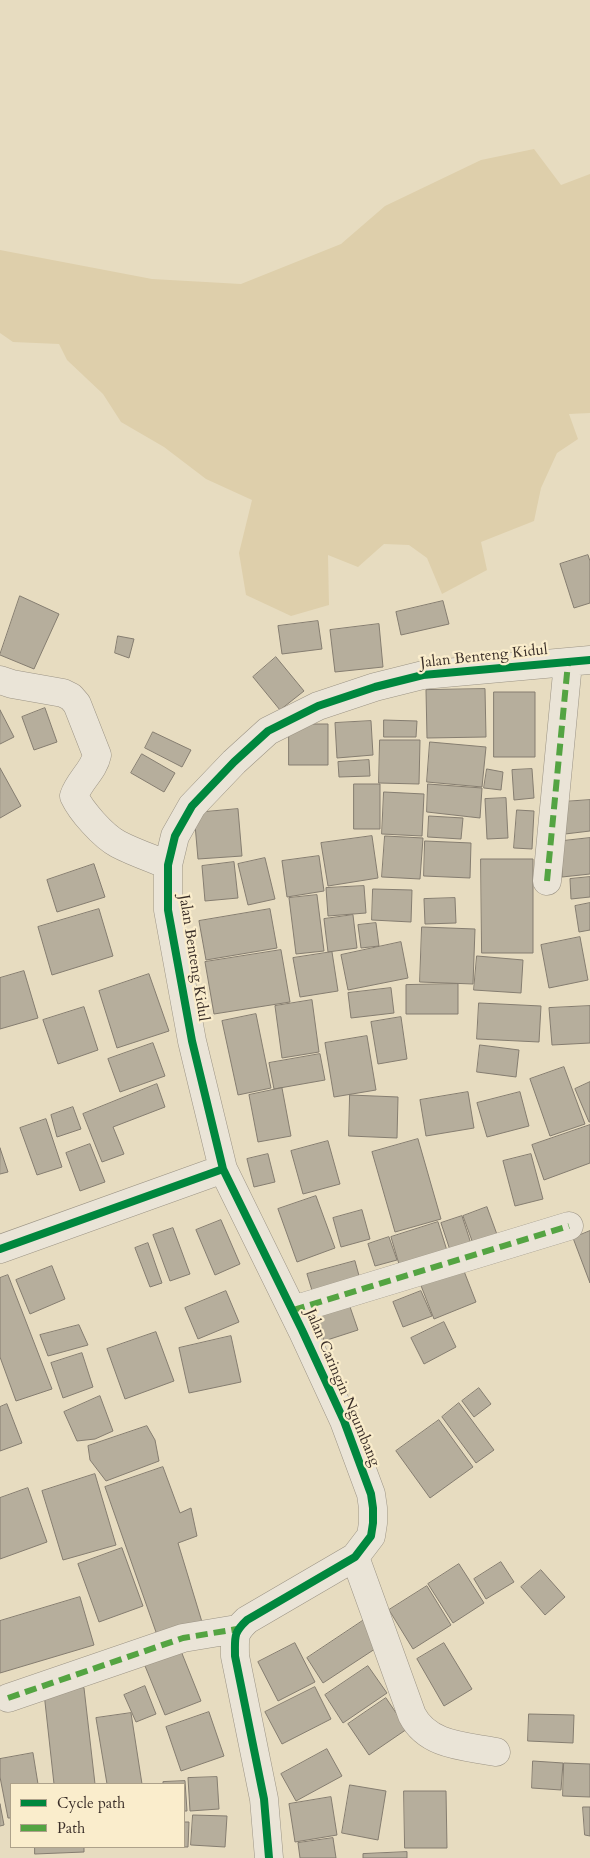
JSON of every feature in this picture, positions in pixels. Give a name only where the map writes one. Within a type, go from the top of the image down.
[{"type":"street","name":"Jalan Benteng Kidul","points":[[223,1170],[192,1040],[168,910],[168,865],[175,836],[192,806],[228,768],[268,732],[318,706],[374,687],[424,675],[579,661]]},
{"type":"street","points":[[547,881],[579,661]]},
{"type":"street","points":[[0,680],[63,693],[71,697],[77,704],[97,755],[96,763],[77,787],[74,796],[78,804],[86,816],[116,843],[168,865]]},
{"type":"street","points":[[0,1249],[223,1170]]},
{"type":"street","name":"Jalan Caringin Ngumbang","points":[[223,1170],[344,1421],[371,1494],[373,1523],[371,1536],[355,1557],[247,1620],[237,1629]]},
{"type":"street","points":[[292,1310],[569,1226]]},
{"type":"street","points":[[355,1557],[412,1715],[418,1725],[426,1733],[441,1740],[496,1752]]},
{"type":"street","points":[[8,1698],[183,1638],[237,1629],[235,1656],[264,1799],[269,1858]]},
{"type":"shaded area","points":[[534,149],[561,185],[590,174],[590,413],[569,414],[578,439],[557,453],[541,488],[534,521],[481,542],[487,570],[442,594],[427,558],[409,545],[384,544],[358,567],[328,555],[329,605],[291,616],[246,595],[239,553],[252,500],[206,479],[164,447],[121,422],[103,394],[67,360],[59,344],[13,342],[0,333],[0,250],[152,279],[241,284],[341,244],[385,206],[481,160]]},
{"type":"building","points":[[588,555],[590,561],[590,603],[574,608],[560,564]]},
{"type":"building","points":[[20,596],[59,614],[34,669],[0,655]]},
{"type":"building","points":[[443,601],[449,624],[401,635],[396,612]]},
{"type":"building","points":[[318,621],[322,649],[282,654],[278,626]]},
{"type":"building","points":[[379,624],[383,667],[335,672],[330,630]]},
{"type":"building","points":[[118,636],[134,639],[129,658],[115,653]]},
{"type":"building","points":[[276,657],[304,691],[280,710],[253,677]]},
{"type":"building","points":[[485,689],[486,737],[427,738],[426,690]]},
{"type":"building","points":[[494,692],[535,692],[535,757],[494,757]]},
{"type":"building","points":[[45,708],[57,742],[34,750],[22,717]]},
{"type":"building","points":[[0,710],[14,737],[0,744]]},
{"type":"building","points":[[384,720],[417,721],[416,737],[384,737]]},
{"type":"building","points":[[371,721],[373,755],[337,758],[335,723]]},
{"type":"building","points":[[289,724],[328,724],[328,765],[289,765]]},
{"type":"building","points":[[153,732],[191,750],[182,767],[145,748]]},
{"type":"building","points":[[380,740],[420,740],[419,784],[379,783]]},
{"type":"building","points":[[430,742],[486,747],[482,787],[427,782]]},
{"type":"building","points":[[142,754],[175,773],[164,792],[131,773]]},
{"type":"building","points":[[369,760],[370,776],[339,777],[338,762]]},
{"type":"building","points":[[0,768],[21,806],[0,818]]},
{"type":"building","points":[[487,769],[503,772],[501,790],[484,788]]},
{"type":"building","points":[[532,769],[534,798],[514,800],[512,770]]},
{"type":"building","points":[[354,784],[380,784],[380,829],[354,829]]},
{"type":"building","points":[[428,784],[482,788],[480,818],[427,812]]},
{"type":"building","points":[[384,792],[424,794],[422,836],[382,834]]},
{"type":"building","points":[[506,798],[508,838],[487,839],[485,799]]},
{"type":"building","points":[[590,800],[590,831],[565,834],[562,802]]},
{"type":"building","points":[[238,809],[242,856],[198,859],[194,813]]},
{"type":"building","points":[[517,810],[534,811],[532,849],[514,848]]},
{"type":"building","points":[[429,816],[463,818],[461,839],[428,837]]},
{"type":"building","points":[[372,836],[378,878],[328,886],[321,843]]},
{"type":"building","points":[[385,836],[423,838],[420,879],[382,877]]},
{"type":"building","points":[[590,838],[590,874],[562,877],[563,841]]},
{"type":"building","points":[[425,841],[471,843],[470,878],[424,876]]},
{"type":"building","points":[[319,856],[324,891],[287,897],[282,861]]},
{"type":"building","points":[[265,858],[275,899],[248,905],[238,864]]},
{"type":"building","points":[[481,859],[533,859],[533,953],[482,953]]},
{"type":"building","points":[[234,862],[238,898],[205,901],[202,866]]},
{"type":"building","points":[[94,864],[105,897],[57,912],[47,880]]},
{"type":"building","points":[[590,877],[590,897],[571,899],[570,879]]},
{"type":"building","points":[[364,886],[366,913],[328,916],[326,888]]},
{"type":"building","points":[[373,889],[412,890],[411,922],[372,920]]},
{"type":"building","points":[[317,895],[324,951],[296,954],[289,898]]},
{"type":"building","points":[[455,898],[456,923],[425,924],[424,899]]},
{"type":"building","points":[[590,903],[590,930],[579,932],[575,906]]},
{"type":"building","points":[[99,909],[113,956],[52,975],[38,927]]},
{"type":"building","points":[[270,909],[277,948],[206,960],[199,921]]},
{"type":"building","points":[[353,915],[357,948],[328,952],[324,919]]},
{"type":"building","points":[[376,923],[379,946],[361,948],[358,925]]},
{"type":"building","points":[[422,927],[475,929],[473,984],[420,982]]},
{"type":"building","points":[[580,937],[588,980],[549,988],[541,945]]},
{"type":"building","points":[[401,942],[408,978],[348,990],[341,955]]},
{"type":"building","points":[[281,950],[290,1002],[214,1014],[205,962]]},
{"type":"building","points":[[332,952],[338,991],[300,997],[293,958]]},
{"type":"building","points":[[477,956],[523,960],[521,993],[474,990]]},
{"type":"building","points":[[24,971],[38,1018],[0,1029],[0,978]]},
{"type":"building","points":[[149,974],[169,1031],[117,1048],[99,991]]},
{"type":"building","points":[[458,984],[458,1014],[406,1014],[406,985]]},
{"type":"building","points":[[391,988],[394,1013],[351,1018],[348,993]]},
{"type":"building","points":[[312,1000],[319,1052],[282,1058],[275,1006]]},
{"type":"building","points":[[479,1003],[541,1006],[539,1042],[477,1039]]},
{"type":"building","points":[[590,1006],[590,1043],[552,1045],[549,1008]]},
{"type":"building","points":[[84,1007],[98,1050],[58,1064],[43,1020]]},
{"type":"building","points":[[256,1014],[271,1088],[238,1095],[222,1021]]},
{"type":"building","points":[[401,1017],[407,1059],[378,1064],[371,1022]]},
{"type":"building","points":[[367,1036],[376,1090],[334,1097],[325,1043]]},
{"type":"building","points":[[153,1043],[165,1076],[120,1092],[108,1059]]},
{"type":"building","points":[[480,1045],[519,1050],[516,1077],[477,1072]]},
{"type":"building","points":[[320,1054],[325,1080],[274,1089],[269,1063]]},
{"type":"building","points":[[564,1067],[585,1124],[550,1136],[530,1079]]},
{"type":"building","points":[[590,1082],[590,1122],[589,1122],[575,1089]]},
{"type":"building","points":[[157,1084],[165,1107],[113,1127],[124,1154],[102,1162],[83,1114]]},
{"type":"building","points":[[282,1088],[291,1136],[258,1142],[249,1095]]},
{"type":"building","points":[[468,1092],[474,1128],[426,1136],[420,1100]]},
{"type":"building","points":[[520,1092],[529,1126],[487,1137],[477,1103]]},
{"type":"building","points":[[350,1095],[398,1097],[397,1138],[349,1136]]},
{"type":"building","points":[[73,1107],[81,1129],[57,1137],[51,1115]]},
{"type":"building","points":[[46,1119],[62,1167],[37,1175],[20,1128]]},
{"type":"building","points":[[590,1125],[590,1163],[544,1180],[532,1145]]},
{"type":"building","points":[[418,1139],[441,1219],[395,1232],[372,1152]]},
{"type":"building","points":[[328,1141],[340,1184],[303,1194],[291,1151]]},
{"type":"building","points":[[90,1144],[105,1182],[80,1191],[66,1153]]},
{"type":"building","points":[[0,1148],[8,1172],[0,1174]]},
{"type":"building","points":[[268,1154],[275,1182],[254,1187],[247,1159]]},
{"type":"building","points":[[531,1154],[543,1199],[515,1206],[503,1161]]},
{"type":"building","points":[[316,1196],[335,1248],[297,1262],[278,1209]]},
{"type":"building","points":[[487,1207],[499,1240],[475,1249],[463,1216]]},
{"type":"building","points":[[362,1210],[370,1239],[341,1247],[333,1218]]},
{"type":"building","points":[[462,1216],[474,1253],[453,1259],[441,1223]]},
{"type":"building","points":[[221,1220],[240,1264],[215,1275],[196,1230]]},
{"type":"building","points":[[438,1222],[449,1257],[401,1271],[391,1237]]},
{"type":"building","points":[[173,1228],[190,1274],[170,1281],[153,1235]]},
{"type":"building","points":[[590,1231],[590,1283],[573,1238]]},
{"type":"building","points":[[389,1237],[397,1260],[375,1266],[368,1244]]},
{"type":"building","points":[[148,1243],[162,1283],[150,1287],[135,1248]]},
{"type":"building","points":[[355,1261],[361,1283],[314,1297],[307,1274]]},
{"type":"building","points":[[52,1266],[65,1299],[30,1314],[16,1280]]},
{"type":"building","points":[[462,1266],[476,1302],[434,1319],[420,1283]]},
{"type":"building","points":[[8,1275],[52,1389],[16,1401],[0,1357],[0,1278]]},
{"type":"building","points":[[226,1291],[239,1322],[198,1339],[185,1308]]},
{"type":"building","points":[[421,1291],[432,1316],[403,1327],[393,1302]]},
{"type":"building","points":[[348,1301],[358,1330],[324,1341],[315,1312]]},
{"type":"building","points":[[444,1322],[456,1347],[424,1364],[411,1338]]},
{"type":"building","points":[[79,1325],[88,1345],[48,1356],[40,1335]]},
{"type":"building","points":[[156,1332],[174,1381],[125,1399],[107,1349]]},
{"type":"building","points":[[231,1336],[241,1382],[189,1393],[179,1348]]},
{"type":"building","points":[[82,1353],[93,1387],[63,1398],[51,1363]]},
{"type":"building","points":[[479,1388],[491,1404],[474,1417],[462,1401]]},
{"type":"building","points":[[100,1396],[113,1431],[95,1439],[77,1441],[64,1412]]},
{"type":"building","points":[[459,1403],[494,1450],[476,1463],[442,1417]]},
{"type":"building","points":[[7,1404],[22,1443],[0,1451],[0,1407]]},
{"type":"building","points":[[439,1420],[473,1467],[430,1498],[396,1451]]},
{"type":"building","points":[[147,1426],[155,1440],[159,1461],[106,1481],[90,1460],[88,1446]]},
{"type":"building","points":[[163,1467],[180,1513],[191,1508],[197,1536],[178,1543],[202,1622],[157,1635],[105,1487]]},
{"type":"building","points":[[95,1474],[116,1545],[63,1560],[42,1491]]},
{"type":"building","points":[[28,1488],[47,1542],[0,1559],[0,1498]]},
{"type":"building","points":[[122,1548],[143,1606],[99,1622],[78,1564]]},
{"type":"building","points":[[501,1562],[514,1582],[486,1599],[474,1579]]},
{"type":"building","points":[[459,1564],[484,1603],[453,1623],[428,1584]]},
{"type":"building","points":[[541,1570],[565,1597],[545,1615],[521,1587]]},
{"type":"building","points":[[427,1586],[451,1625],[413,1649],[389,1610]]},
{"type":"building","points":[[80,1597],[94,1645],[0,1673],[0,1621]]},
{"type":"building","points":[[364,1620],[381,1645],[323,1683],[307,1658]]},
{"type":"building","points":[[295,1643],[315,1682],[278,1701],[258,1662]]},
{"type":"building","points":[[444,1643],[472,1689],[444,1706],[417,1659]]},
{"type":"building","points":[[179,1646],[201,1701],[165,1715],[143,1661]]},
{"type":"building","points":[[368,1666],[387,1693],[343,1723],[325,1695]]},
{"type":"building","points":[[145,1686],[156,1714],[136,1722],[124,1695]]},
{"type":"building","points":[[315,1687],[331,1719],[282,1744],[265,1712]]},
{"type":"building","points":[[84,1688],[95,1783],[54,1783],[44,1693]]},
{"type":"building","points":[[386,1698],[407,1729],[369,1755],[348,1724]]},
{"type":"building","points":[[209,1712],[224,1756],[181,1771],[166,1727]]},
{"type":"building","points":[[131,1713],[142,1783],[107,1783],[96,1718]]},
{"type":"building","points":[[529,1714],[574,1715],[573,1743],[528,1741]]},
{"type":"building","points":[[327,1749],[342,1776],[296,1801],[281,1774]]},
{"type":"building","points":[[33,1753],[38,1783],[10,1783],[10,1818],[8,1818],[0,1777],[0,1759]]},
{"type":"building","points":[[533,1761],[563,1763],[561,1790],[532,1788]]},
{"type":"building","points":[[564,1763],[590,1764],[590,1797],[563,1796]]},
{"type":"building","points":[[217,1777],[219,1809],[190,1811],[188,1778]]},
{"type":"building","points":[[185,1781],[187,1811],[185,1811],[185,1783],[163,1782]]},
{"type":"building","points":[[350,1785],[386,1791],[378,1840],[342,1833]]},
{"type":"building","points":[[404,1791],[446,1791],[447,1848],[405,1848]]},
{"type":"building","points":[[331,1797],[337,1835],[295,1842],[289,1804]]},
{"type":"building","points":[[0,1804],[4,1825],[0,1826]]},
{"type":"building","points":[[583,1807],[590,1807],[590,1836],[585,1835]]},
{"type":"building","points":[[193,1815],[227,1816],[225,1847],[191,1845]]},
{"type":"building","points":[[185,1822],[189,1822],[188,1847],[185,1847]]},
{"type":"building","points":[[333,1838],[336,1858],[300,1858],[298,1843]]},
{"type":"building","points":[[35,1848],[84,1848],[84,1852],[35,1854]]},
{"type":"building","points":[[407,1852],[407,1858],[363,1858],[363,1854]]},
{"type":"marked path","points":[[547,881],[568,663]]},
{"type":"marked path","points":[[293,1310],[569,1226]]},
{"type":"marked path","points":[[8,1698],[183,1638],[237,1629]]},
{"type":"cycle path","points":[[0,1249],[223,1169],[192,1041],[168,910],[168,865],[175,836],[192,806],[234,762],[268,731],[318,706],[375,687],[423,675],[590,660]]},
{"type":"cycle path","points":[[223,1169],[302,1330],[344,1421],[371,1494],[373,1508],[371,1536],[355,1557],[247,1620],[237,1632],[235,1656],[264,1799],[269,1858]]}]
